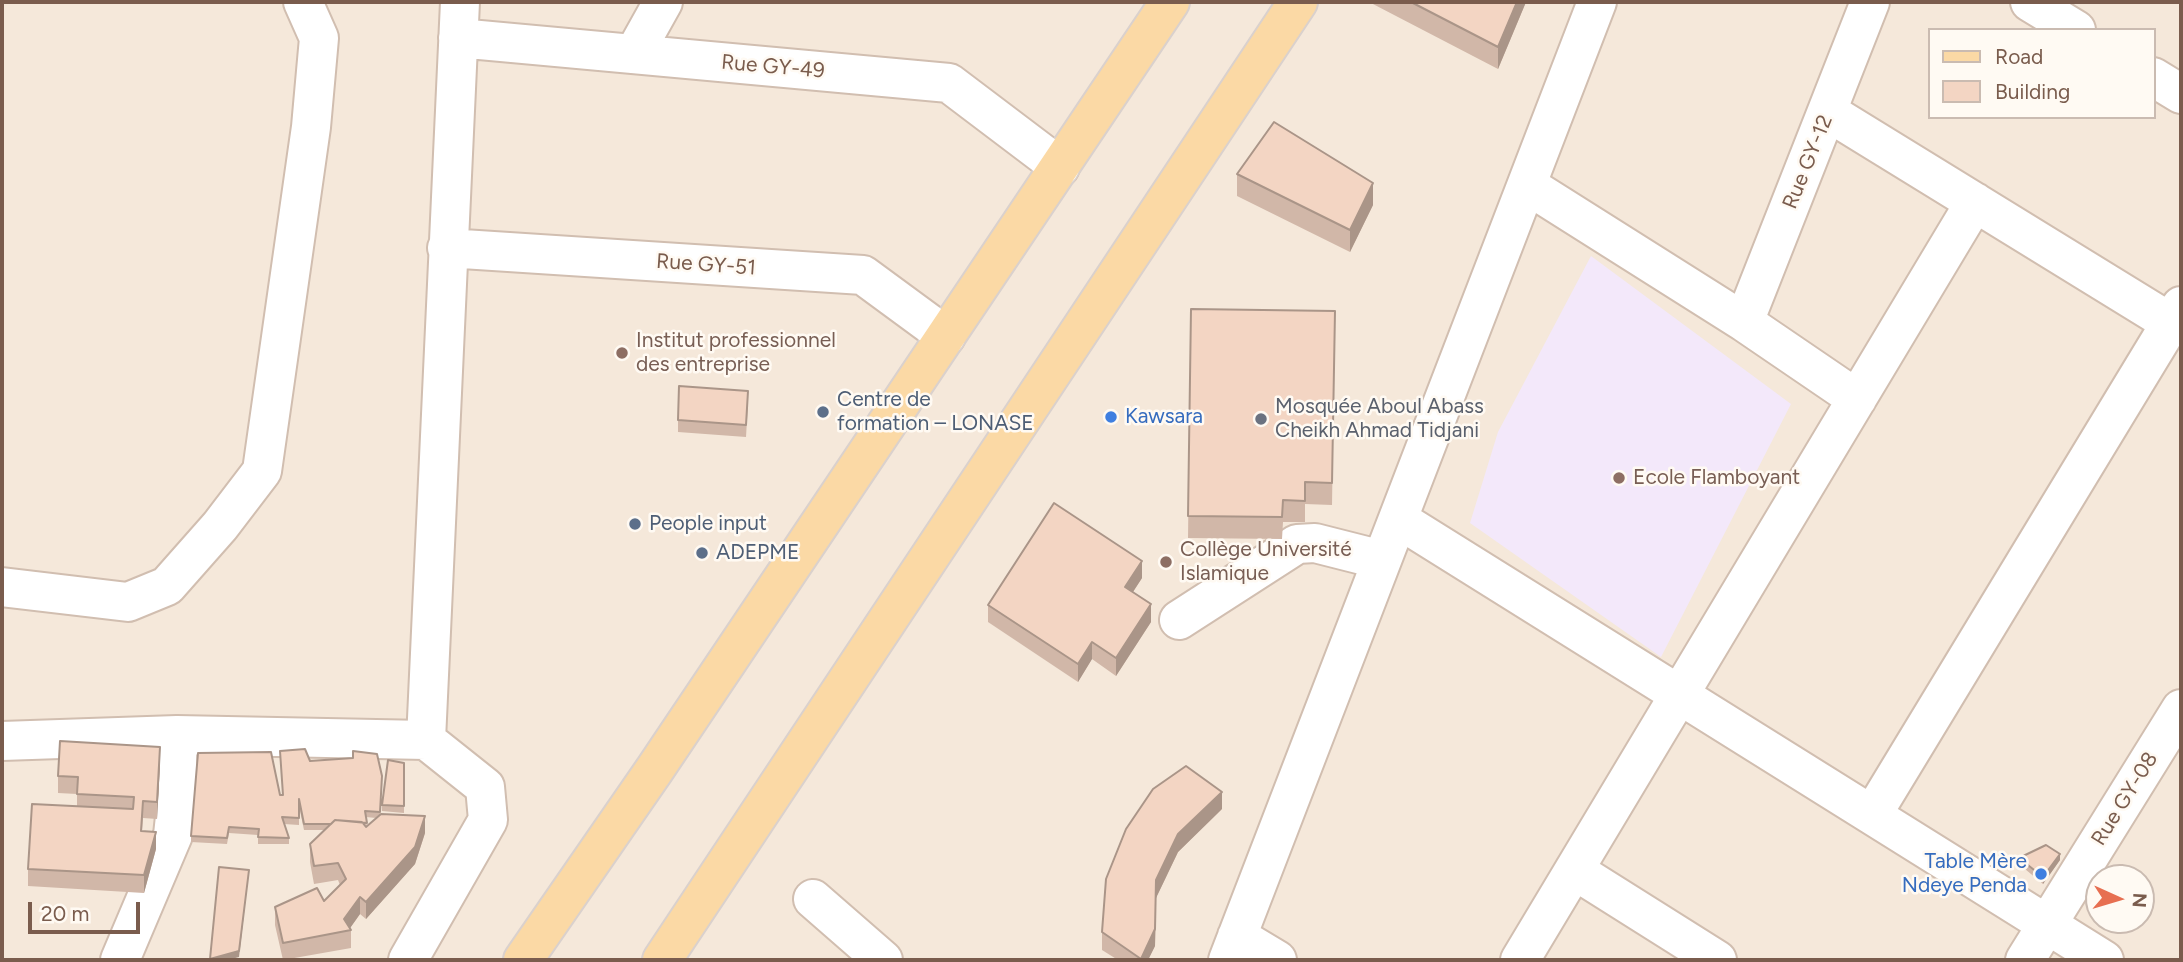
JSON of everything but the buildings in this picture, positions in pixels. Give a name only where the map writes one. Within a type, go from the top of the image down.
[{"type":"main road","points":[[523,960],[1170,2]]},
{"type":"main road","points":[[671,956],[1298,2]]},
{"type":"street","points":[[2,587],[128,602],[167,586],[220,526],[262,471],[311,127],[318,50],[319,38],[303,2]]},
{"type":"street","points":[[634,54],[663,2]]},
{"type":"street","points":[[1277,960],[1232,948],[1597,2]]},
{"type":"street","name":"Rue GY-12","points":[[1744,322],[1870,2]]},
{"type":"street","points":[[2030,2],[2073,28]]},
{"type":"street","points":[[426,740],[459,20]]},
{"type":"street","name":"Rue GY-49","points":[[459,20],[634,54],[949,83],[1060,167]]},
{"type":"street","points":[[2155,78],[2181,94]]},
{"type":"street","points":[[1828,112],[1975,202],[2176,314],[1872,815]]},
{"type":"street","points":[[1527,185],[1744,322],[1857,399]]},
{"type":"street","points":[[1520,960],[1975,202]]},
{"type":"street","name":"Rue GY-51","points":[[447,248],[863,275],[946,336]]},
{"type":"street","points":[[1398,519],[2104,960]]},
{"type":"street","points":[[1180,620],[1297,544],[1315,543],[1382,560]]},
{"type":"street","name":"Rue GY-08","points":[[2025,960],[2181,709]]},
{"type":"street","points":[[120,960],[173,835],[179,780],[177,735]]},
{"type":"street","points":[[2,741],[177,735],[426,740],[485,787],[488,820],[408,960]]},
{"type":"street","points":[[1574,870],[1717,960]]},
{"type":"street","points":[[813,899],[883,960]]},
{"type":"shaded area","points":[[2,2],[2181,2],[2181,960],[2,960]]},
{"type":"shaded area","name":"Ecole Flamboyant","points":[[1591,256],[1791,404],[1661,657],[1470,523],[1498,432]]},
{"type":"place","name":"Institut professionnel des entreprise","points":[[622,353]]},
{"type":"place","name":"Centre de formation – LONASE","points":[[823,412]]},
{"type":"place","name":"Kawsara","points":[[1111,417]]},
{"type":"place","name":"Mosquée Aboul Abass Cheikh Ahmad Tidjani","points":[[1261,419]]},
{"type":"place","name":"Ecole Flamboyant","points":[[1619,478]]},
{"type":"place","name":"People input","points":[[635,524]]},
{"type":"place","name":"ADEPME","points":[[702,553]]},
{"type":"place","name":"Collège Université Islamique","points":[[1166,562]]},
{"type":"place","name":"Table Mère Ndeye Penda","points":[[2041,874]]}]
